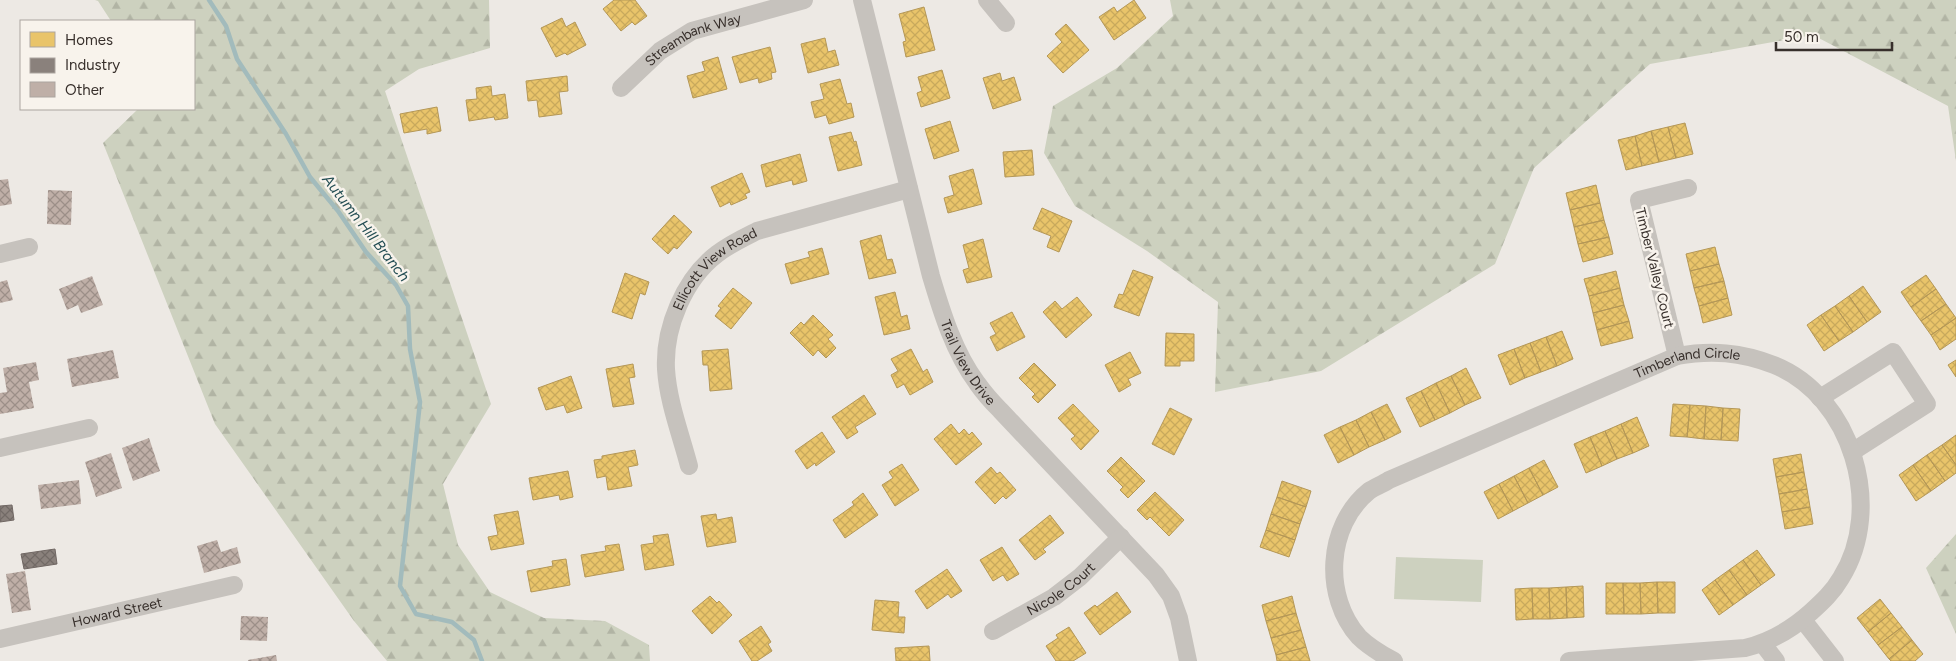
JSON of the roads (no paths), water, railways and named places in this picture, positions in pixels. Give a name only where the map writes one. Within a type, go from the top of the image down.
[{"type":"street","name":"Streambank Way","points":[[621,88],[660,51],[692,31],[804,0]]},
{"type":"street","name":"Trail View Drive","points":[[862,0],[909,189],[943,314],[955,345],[976,382],[1000,410],[1156,575],[1171,596],[1179,618],[1188,661]]},
{"type":"street","points":[[987,0],[1006,23]]},
{"type":"street","name":"Timber Valley Court","points":[[1677,356],[1639,200],[1688,188]]},
{"type":"street","name":"Ellicott View Road","points":[[689,466],[669,390],[666,368],[668,343],[674,318],[685,294],[700,271],[716,254],[757,231],[909,189]]},
{"type":"street","points":[[0,254],[29,247]]},
{"type":"street","name":"Timberland Circle","points":[[1394,661],[1377,652],[1359,636],[1346,618],[1336,595],[1334,571],[1336,549],[1343,526],[1355,507],[1369,491],[1390,480],[1677,356],[1702,352],[1723,352],[1746,356],[1775,365],[1798,380],[1820,398],[1838,422],[1852,452],[1861,497],[1860,521],[1853,551],[1842,578],[1826,599],[1802,620],[1763,644],[1745,648],[1658,658],[1568,661]]},
{"type":"street","points":[[1820,398],[1893,352],[1927,404],[1852,452]]},
{"type":"street","points":[[0,448],[89,428]]},
{"type":"street","name":"Nicole Court","points":[[993,631],[1054,597],[1080,577],[1121,537]]},
{"type":"street","name":"Howard Street","points":[[0,639],[234,585]]},
{"type":"street","points":[[1802,620],[1835,661]]},
{"type":"street","points":[[1763,644],[1776,661]]},
{"type":"waterway","name":"Autumn Hill Branch","points":[[209,0],[226,26],[237,59],[286,134],[310,177],[338,211],[366,252],[396,285],[408,306],[410,349],[420,402],[400,586],[416,614],[452,622],[474,640],[482,661]]}]
